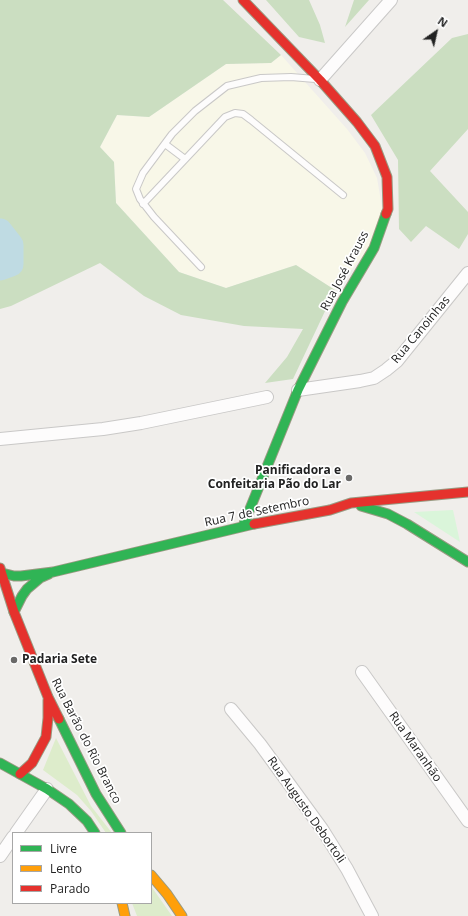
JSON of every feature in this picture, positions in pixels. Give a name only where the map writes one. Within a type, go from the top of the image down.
[{"type":"street","name":"Rua José Krauss","points":[[243,0],[320,80],[357,122],[375,146],[387,177],[388,209],[374,248],[342,302],[298,390],[243,526]]},
{"type":"street","points":[[320,80],[391,0]]},
{"type":"street","name":"Rua Canoinhas","points":[[298,390],[374,378],[386,370],[397,361],[468,273]]},
{"type":"street","points":[[0,439],[103,429],[141,423],[267,397]]},
{"type":"street","name":"Rua 7 de Setembro","points":[[1,571],[14,576],[53,572],[243,526],[330,510],[351,503],[407,504],[468,492]]},
{"type":"street","points":[[351,503],[388,514],[407,524],[468,562]]},
{"type":"street","points":[[407,504],[407,524]]},
{"type":"street","name":"Rua Barão do Rio Branco","points":[[1,571],[14,612],[48,697],[96,794],[120,832]]},
{"type":"street","name":"Rua 7 de Setembro","points":[[14,612],[27,589],[40,578],[53,572]]},
{"type":"street","name":"Rua Maranhão","points":[[362,672],[468,821]]},
{"type":"street","points":[[20,774],[32,763],[46,737],[48,697]]},
{"type":"street","name":"Rua Augusto Debortoli","points":[[231,709],[260,744],[322,829],[347,869],[372,916]]},
{"type":"street","points":[[0,763],[47,789],[69,804],[88,821],[94,832]]},
{"type":"street","points":[[17,832],[47,789]]},
{"type":"street","points":[[0,856],[12,838]]},
{"type":"street","points":[[152,875],[182,916]]},
{"type":"street","points":[[122,904],[125,916]]},
{"type":"lane","points":[[201,267],[143,204],[136,189],[143,173],[172,134],[195,111],[227,86],[261,78],[291,77],[320,80]]},
{"type":"lane","points":[[143,204],[225,117],[234,114],[243,114],[343,195]]},
{"type":"lane","points":[[165,144],[185,159]]},
{"type":"shaded area","points":[[281,55],[347,129],[365,153],[377,178],[383,213],[368,250],[335,290],[296,265],[226,288],[179,272],[116,203],[114,162],[100,147],[117,115],[149,117],[226,64],[271,63]]},
{"type":"green space","points":[[0,0],[223,0],[281,55],[271,63],[226,64],[149,117],[117,115],[100,147],[114,162],[116,203],[179,272],[226,288],[296,265],[335,290],[293,379],[265,383],[287,357],[303,329],[244,326],[181,315],[144,296],[100,263],[11,306],[0,309]]},
{"type":"green space","points":[[266,0],[309,0],[320,25],[325,43],[299,37]]},
{"type":"green space","points":[[354,0],[369,0],[345,27]]},
{"type":"green space","points":[[468,34],[468,129],[430,171],[468,212],[468,234],[459,249],[426,226],[411,242],[399,229],[398,160],[371,115],[452,38]]},
{"type":"green space","points":[[453,510],[460,542],[414,512]]},
{"type":"green space","points":[[56,738],[91,806],[111,832],[105,832],[91,811],[77,795],[43,770]]},
{"type":"green space","points":[[152,887],[172,916],[137,916],[132,904],[152,904]]},
{"type":"waterway","points":[[0,231],[11,245],[11,264],[0,268]]},
{"type":"traffic: fast","points":[[243,526],[298,390],[342,302],[374,248],[386,214]]},
{"type":"traffic: fast","points":[[361,506],[388,514],[407,524],[468,562]]},
{"type":"traffic: fast","points":[[2,573],[21,576],[53,572],[254,524]]},
{"type":"traffic: fast","points":[[14,612],[27,589],[40,578],[49,574]]},
{"type":"traffic: fast","points":[[59,719],[96,794],[120,832]]},
{"type":"traffic: fast","points":[[0,763],[47,789],[69,804],[87,821],[94,832]]},
{"type":"traffic: slow","points":[[152,876],[167,894],[182,916]]},
{"type":"traffic: slow","points":[[122,904],[125,916]]},
{"type":"traffic: jam","points":[[243,0],[320,80],[357,122],[375,146],[387,177],[388,209],[386,214]]},
{"type":"traffic: jam","points":[[254,524],[330,510],[351,503],[468,492]]},
{"type":"traffic: jam","points":[[0,568],[14,612],[48,697],[59,719]]},
{"type":"traffic: jam","points":[[20,774],[32,763],[46,737],[48,700]]},
{"type":"place","name":"Panificadora e Confeitaria Pão do Lar","points":[[349,478]]},
{"type":"place","name":"Padaria Sete","points":[[14,660]]}]
